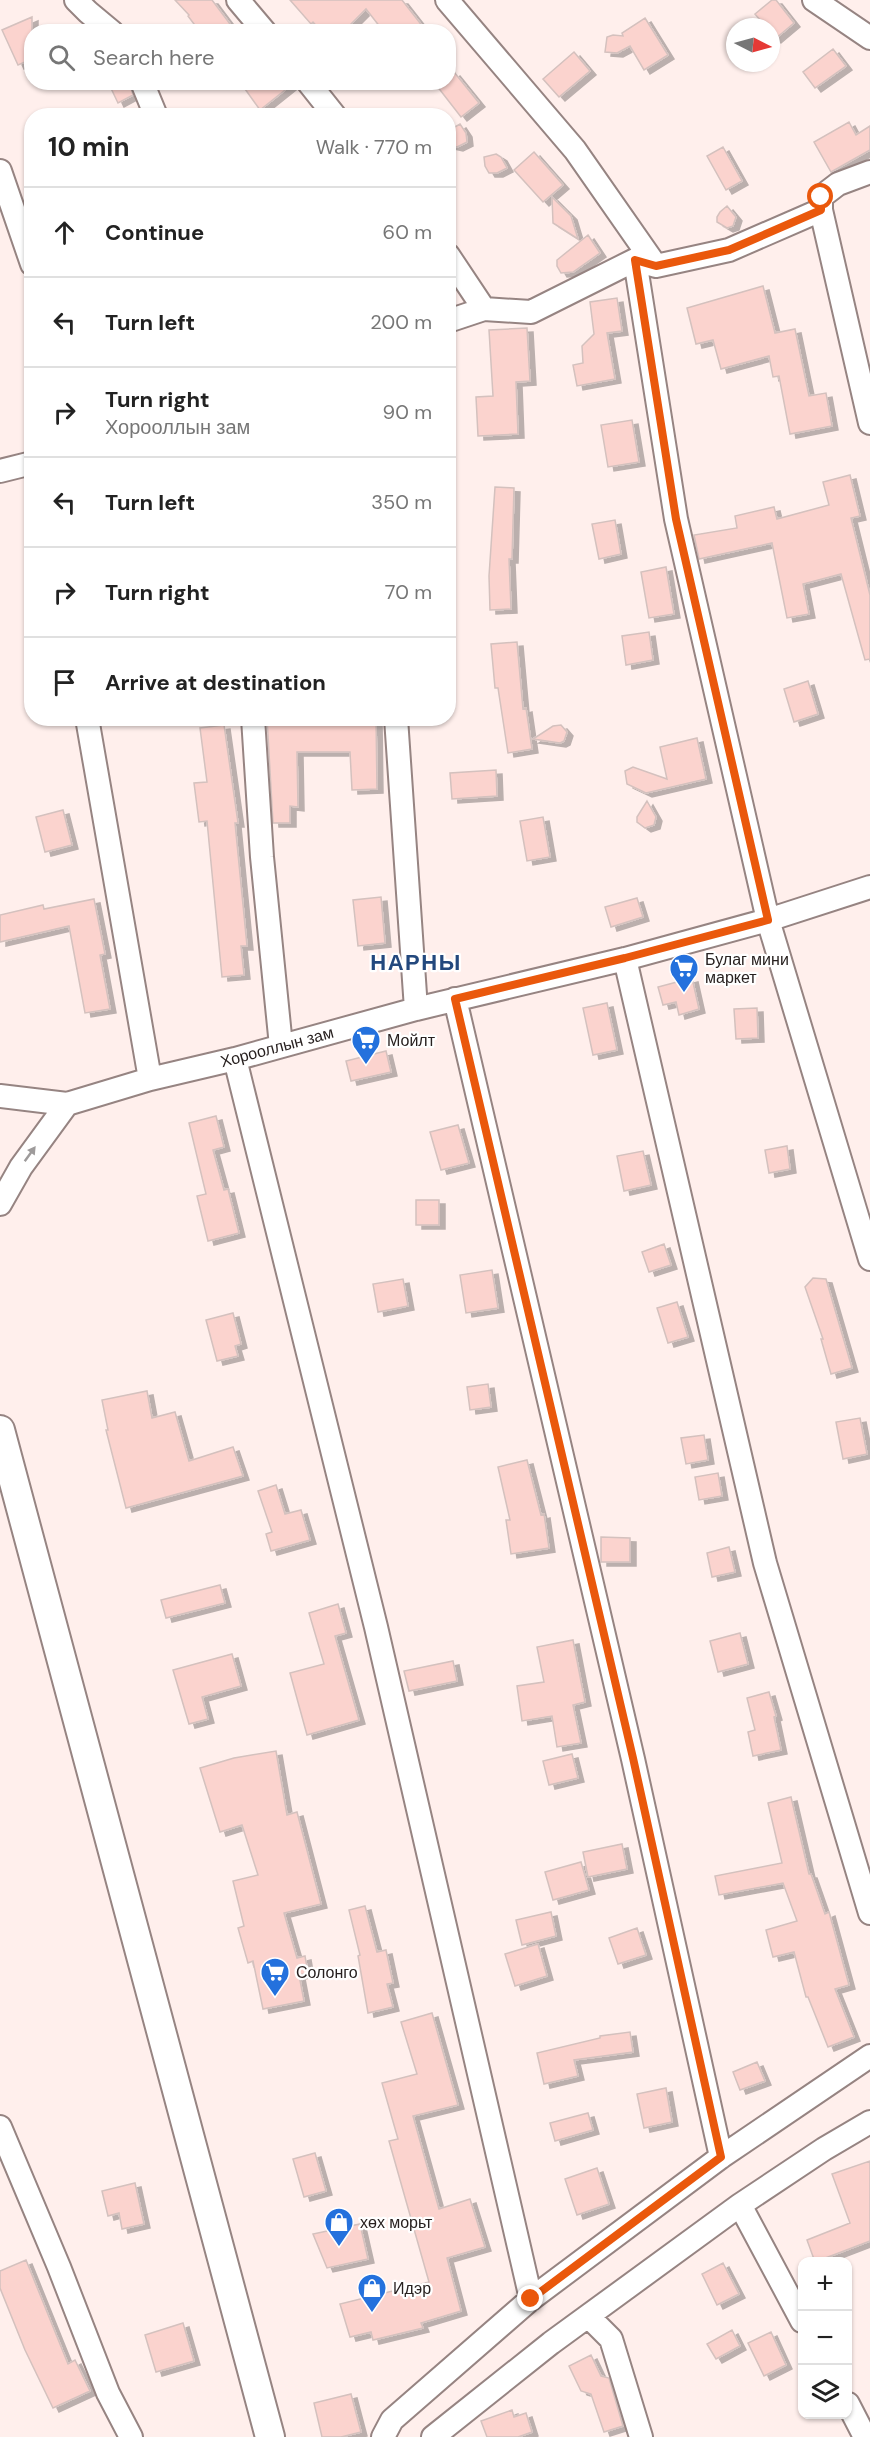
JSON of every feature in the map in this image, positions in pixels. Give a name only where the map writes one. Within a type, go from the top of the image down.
[{"type":"main road","points":[[0,1430],[270,2437]]},
{"type":"street","points":[[76,0],[102,24]]},
{"type":"street","points":[[238,0],[258,24]]},
{"type":"street","points":[[447,0],[575,150],[645,263],[676,519],[768,920],[870,1258]]},
{"type":"street","points":[[814,0],[870,38]]},
{"type":"street","points":[[145,90],[153,108]]},
{"type":"street","points":[[314,90],[329,108]]},
{"type":"street","points":[[0,171],[24,241]]},
{"type":"street","points":[[870,172],[838,184],[821,197],[821,210],[870,423]]},
{"type":"street","points":[[456,318],[484,309],[531,312],[645,263],[729,250],[821,210]]},
{"type":"street","points":[[456,267],[484,309]]},
{"type":"street","points":[[0,471],[24,465]]},
{"type":"street","points":[[88,726],[150,1079]]},
{"type":"street","points":[[254,726],[262,857],[281,1046]]},
{"type":"street","points":[[397,726],[416,1009]]},
{"type":"street","name":"Хорооллын зам","points":[[0,1096],[67,1104],[150,1079],[234,1059],[416,1009],[768,920],[870,888]]},
{"type":"street","points":[[625,958],[765,1563],[870,1913]]},
{"type":"street","points":[[455,999],[633,1758],[721,2157]]},
{"type":"street","points":[[234,1059],[376,1627],[531,2299]]},
{"type":"street","points":[[0,1204],[21,1167],[67,1104]]},
{"type":"street","points":[[382,2437],[392,2420],[531,2299],[721,2157],[870,2056]]},
{"type":"street","points":[[433,2437],[551,2343],[740,2205],[824,2149],[870,2122]]},
{"type":"street","points":[[0,2127],[59,2267],[108,2393],[130,2437]]},
{"type":"street","points":[[740,2205],[798,2314]]},
{"type":"street","points":[[589,2317],[611,2339],[641,2437]]},
{"type":"street","points":[[852,2412],[865,2437]]},
{"type":"building","points":[[175,0],[212,0],[230,24],[194,24]]},
{"type":"building","points":[[290,0],[402,0],[421,24],[378,24],[366,9],[351,24],[315,24],[313,22],[311,24]]},
{"type":"building","points":[[772,0],[776,0],[794,23],[780,35],[780,18],[758,18],[755,14]]},
{"type":"building","points":[[32,17],[32,24],[24,24],[24,62],[18,65],[2,30]]},
{"type":"building","points":[[645,18],[668,55],[644,70],[630,46],[617,53],[605,52],[607,37],[623,36],[622,33]]},
{"type":"building","points":[[833,49],[846,66],[815,88],[803,72]]},
{"type":"building","points":[[574,52],[590,71],[559,97],[543,79]]},
{"type":"building","points":[[456,74],[479,103],[461,117],[440,90],[456,90]]},
{"type":"building","points":[[112,90],[131,90],[133,95],[118,103]]},
{"type":"building","points":[[246,90],[285,90],[262,108],[259,108]]},
{"type":"building","points":[[849,122],[856,135],[870,126],[870,150],[831,172],[814,142]]},
{"type":"building","points":[[460,124],[466,133],[467,142],[457,147],[456,147],[456,126]]},
{"type":"building","points":[[723,147],[742,181],[726,190],[707,156]]},
{"type":"building","points":[[534,152],[563,185],[543,202],[514,170]]},
{"type":"building","points":[[496,154],[501,157],[507,168],[497,173],[489,173],[484,157]]},
{"type":"building","points":[[552,197],[571,216],[578,239],[553,223]]},
{"type":"building","points":[[727,206],[736,217],[733,226],[727,228],[717,222],[717,217]]},
{"type":"building","points":[[588,235],[600,253],[573,272],[561,273],[557,260]]},
{"type":"building","points":[[763,286],[775,333],[795,329],[809,396],[826,393],[832,426],[790,434],[779,376],[773,377],[769,356],[721,369],[713,340],[696,344],[687,308]]},
{"type":"building","points":[[617,298],[622,331],[607,333],[615,379],[577,386],[573,365],[583,363],[582,346],[594,334],[590,302]]},
{"type":"building","points":[[527,328],[530,381],[516,382],[518,434],[478,436],[476,397],[493,396],[489,330]]},
{"type":"building","points":[[632,420],[639,462],[608,467],[601,425]]},
{"type":"building","points":[[850,475],[860,516],[851,518],[870,595],[870,659],[865,660],[841,574],[803,584],[809,614],[787,618],[772,543],[699,559],[694,535],[737,528],[735,516],[774,507],[777,519],[829,505],[823,482]]},
{"type":"building","points":[[495,487],[514,488],[512,559],[509,559],[511,609],[490,610],[489,576]]},
{"type":"building","points":[[615,520],[621,554],[599,559],[592,524]]},
{"type":"building","points":[[666,567],[674,614],[649,618],[641,572]]},
{"type":"building","points":[[649,632],[653,660],[626,665],[622,636]]},
{"type":"building","points":[[517,642],[523,709],[526,708],[532,749],[508,753],[498,688],[495,688],[491,644]]},
{"type":"building","points":[[808,681],[818,714],[794,722],[784,689]]},
{"type":"building","points":[[561,725],[567,732],[564,741],[560,743],[533,739],[553,726]]},
{"type":"building","points":[[224,726],[238,823],[235,823],[247,946],[241,946],[244,975],[222,977],[207,821],[199,822],[194,783],[207,782],[200,728]]},
{"type":"building","points":[[267,726],[376,726],[377,789],[352,790],[350,752],[297,752],[298,807],[290,806],[290,823],[273,823]]},
{"type":"building","points":[[697,738],[706,779],[646,793],[627,784],[625,771],[633,767],[667,779],[660,747]]},
{"type":"building","points":[[496,770],[497,796],[452,799],[450,773]]},
{"type":"building","points":[[647,801],[656,817],[654,825],[645,828],[637,822],[637,817]]},
{"type":"building","points":[[63,810],[72,845],[45,852],[36,817]]},
{"type":"building","points":[[543,817],[550,857],[527,861],[520,821]]},
{"type":"building","points":[[381,897],[385,943],[358,946],[353,900]]},
{"type":"building","points":[[637,898],[643,917],[611,927],[605,907]]},
{"type":"building","points":[[94,899],[105,954],[100,955],[110,1009],[85,1013],[69,926],[0,942],[0,915],[43,905],[44,909]]},
{"type":"building","points":[[692,978],[699,1009],[679,1015],[676,1002],[663,1005],[658,987]]},
{"type":"building","points":[[607,1003],[617,1050],[593,1055],[583,1008]]},
{"type":"building","points":[[757,1008],[758,1038],[736,1039],[734,1009]]},
{"type":"building","points":[[386,1051],[391,1072],[351,1081],[346,1061]]},
{"type":"building","points":[[216,1116],[224,1147],[213,1150],[224,1190],[228,1189],[239,1233],[208,1241],[197,1196],[206,1194],[189,1123]]},
{"type":"building","points":[[458,1125],[469,1163],[441,1170],[430,1132]]},
{"type":"building","points":[[787,1146],[790,1169],[769,1173],[765,1150]]},
{"type":"building","points":[[643,1151],[651,1185],[624,1191],[617,1156]]},
{"type":"building","points":[[416,1200],[439,1200],[439,1225],[416,1225]]},
{"type":"building","points":[[664,1244],[671,1265],[649,1272],[642,1252]]},
{"type":"building","points":[[492,1270],[498,1308],[466,1313],[460,1275]]},
{"type":"building","points":[[813,1278],[826,1279],[852,1368],[831,1374],[821,1339],[823,1339],[805,1287]]},
{"type":"building","points":[[403,1279],[408,1306],[378,1312],[373,1284]]},
{"type":"building","points":[[677,1302],[688,1337],[668,1343],[657,1308]]},
{"type":"building","points":[[233,1313],[241,1344],[235,1346],[238,1356],[217,1361],[206,1320]]},
{"type":"building","points":[[488,1384],[491,1407],[470,1410],[467,1387]]},
{"type":"building","points":[[147,1391],[152,1418],[175,1412],[189,1461],[233,1447],[243,1476],[126,1508],[106,1430],[108,1430],[102,1400]]},
{"type":"building","points":[[860,1418],[867,1454],[843,1459],[836,1422]]},
{"type":"building","points":[[704,1435],[708,1460],[686,1464],[681,1438]]},
{"type":"building","points":[[527,1460],[541,1515],[544,1514],[549,1548],[511,1554],[506,1520],[510,1520],[498,1467]]},
{"type":"building","points":[[718,1473],[722,1496],[699,1500],[695,1477]]},
{"type":"building","points":[[276,1485],[285,1514],[301,1510],[310,1540],[271,1551],[266,1534],[272,1532],[258,1491]]},
{"type":"building","points":[[601,1537],[630,1538],[630,1562],[601,1562]]},
{"type":"building","points":[[729,1547],[735,1572],[712,1577],[707,1553]]},
{"type":"building","points":[[220,1585],[225,1603],[166,1618],[161,1600]]},
{"type":"building","points":[[338,1604],[346,1633],[335,1636],[359,1720],[307,1735],[290,1673],[324,1664],[309,1613]]},
{"type":"building","points":[[740,1633],[748,1664],[718,1672],[710,1641]]},
{"type":"building","points":[[573,1640],[585,1702],[573,1705],[581,1743],[557,1747],[552,1716],[522,1721],[517,1686],[544,1682],[537,1647]]},
{"type":"building","points":[[232,1654],[241,1686],[202,1697],[208,1719],[189,1724],[173,1670]]},
{"type":"building","points":[[453,1661],[457,1681],[409,1691],[404,1671]]},
{"type":"building","points":[[769,1692],[776,1716],[774,1717],[781,1750],[753,1756],[748,1732],[755,1730],[747,1698]]},
{"type":"building","points":[[276,1751],[287,1815],[297,1812],[321,1904],[284,1913],[297,1958],[305,1956],[308,1973],[299,1975],[304,2001],[263,2009],[253,1961],[248,1963],[238,1928],[244,1926],[233,1881],[258,1875],[242,1825],[220,1832],[200,1768],[234,1758]]},
{"type":"building","points":[[572,1754],[578,1778],[549,1785],[543,1761]]},
{"type":"building","points":[[791,1797],[809,1874],[811,1874],[825,1914],[829,1912],[849,1985],[835,1989],[854,2037],[828,2047],[808,1997],[806,1997],[794,1952],[773,1957],[766,1930],[797,1921],[783,1883],[719,1895],[715,1876],[782,1863],[768,1803]]},
{"type":"building","points":[[622,1844],[627,1869],[588,1877],[583,1852]]},
{"type":"building","points":[[581,1862],[589,1890],[553,1900],[545,1872]]},
{"type":"building","points":[[365,1906],[377,1952],[386,1950],[393,1983],[387,1984],[393,2007],[368,2013],[358,1956],[360,1955],[349,1910]]},
{"type":"building","points":[[551,1912],[556,1936],[522,1945],[516,1920]]},
{"type":"building","points":[[637,1928],[646,1955],[618,1964],[609,1938]]},
{"type":"building","points":[[538,1944],[547,1976],[515,1986],[505,1954]]},
{"type":"building","points":[[432,2013],[458,2105],[413,2116],[439,2209],[470,2199],[485,2247],[447,2258],[461,2311],[421,2323],[423,2328],[373,2340],[371,2332],[350,2337],[340,2304],[429,2282],[389,2141],[398,2139],[382,2083],[417,2074],[401,2022]]},
{"type":"building","points":[[630,2032],[633,2052],[574,2060],[578,2076],[544,2084],[537,2053],[600,2038],[600,2036]]},
{"type":"building","points":[[757,2062],[765,2081],[740,2090],[733,2072]]},
{"type":"building","points":[[666,2088],[672,2122],[644,2128],[637,2094]]},
{"type":"building","points":[[588,2113],[593,2130],[555,2141],[550,2123]]},
{"type":"building","points":[[315,2153],[326,2191],[304,2197],[293,2159]]},
{"type":"building","points":[[870,2161],[870,2241],[828,2257],[813,2257],[807,2240],[850,2223],[832,2174]]},
{"type":"building","points":[[597,2168],[609,2204],[577,2215],[565,2179]]},
{"type":"building","points":[[135,2183],[144,2224],[122,2229],[119,2213],[108,2216],[102,2191]]},
{"type":"building","points":[[360,2224],[368,2259],[327,2268],[313,2234]]},
{"type":"building","points":[[26,2260],[68,2364],[75,2360],[90,2391],[53,2408],[25,2350],[0,2288],[0,2271]]},
{"type":"building","points":[[723,2263],[739,2294],[717,2305],[702,2274]]},
{"type":"building","points":[[183,2323],[194,2361],[156,2372],[145,2335]]},
{"type":"building","points":[[732,2330],[740,2346],[716,2359],[707,2344]]},
{"type":"building","points":[[771,2332],[786,2365],[764,2376],[748,2343]]},
{"type":"building","points":[[591,2355],[601,2376],[609,2378],[623,2426],[604,2432],[591,2394],[581,2391],[569,2366]]},
{"type":"building","points":[[351,2394],[361,2432],[341,2437],[322,2437],[314,2403]]},
{"type":"building","points":[[512,2410],[514,2417],[526,2413],[532,2432],[518,2437],[487,2437],[481,2421]]},
{"type":"place","name":"Булаг мини маркет","points":[[684,994]]},
{"type":"place","name":"Мойлт","points":[[366,1066]]},
{"type":"place","name":"Солонго","points":[[275,1998]]},
{"type":"place","name":"хөх морьт","points":[[339,2248]]},
{"type":"place","name":"Идэр","points":[[372,2314]]},
{"type":"district","name":"НАРНЫ","points":[[416,962]]},
{"type":"route","points":[[531,2299],[721,2157],[633,1758],[455,999],[625,958],[768,920],[676,519],[635,260],[656,266],[729,250],[821,210],[821,197]]}]
